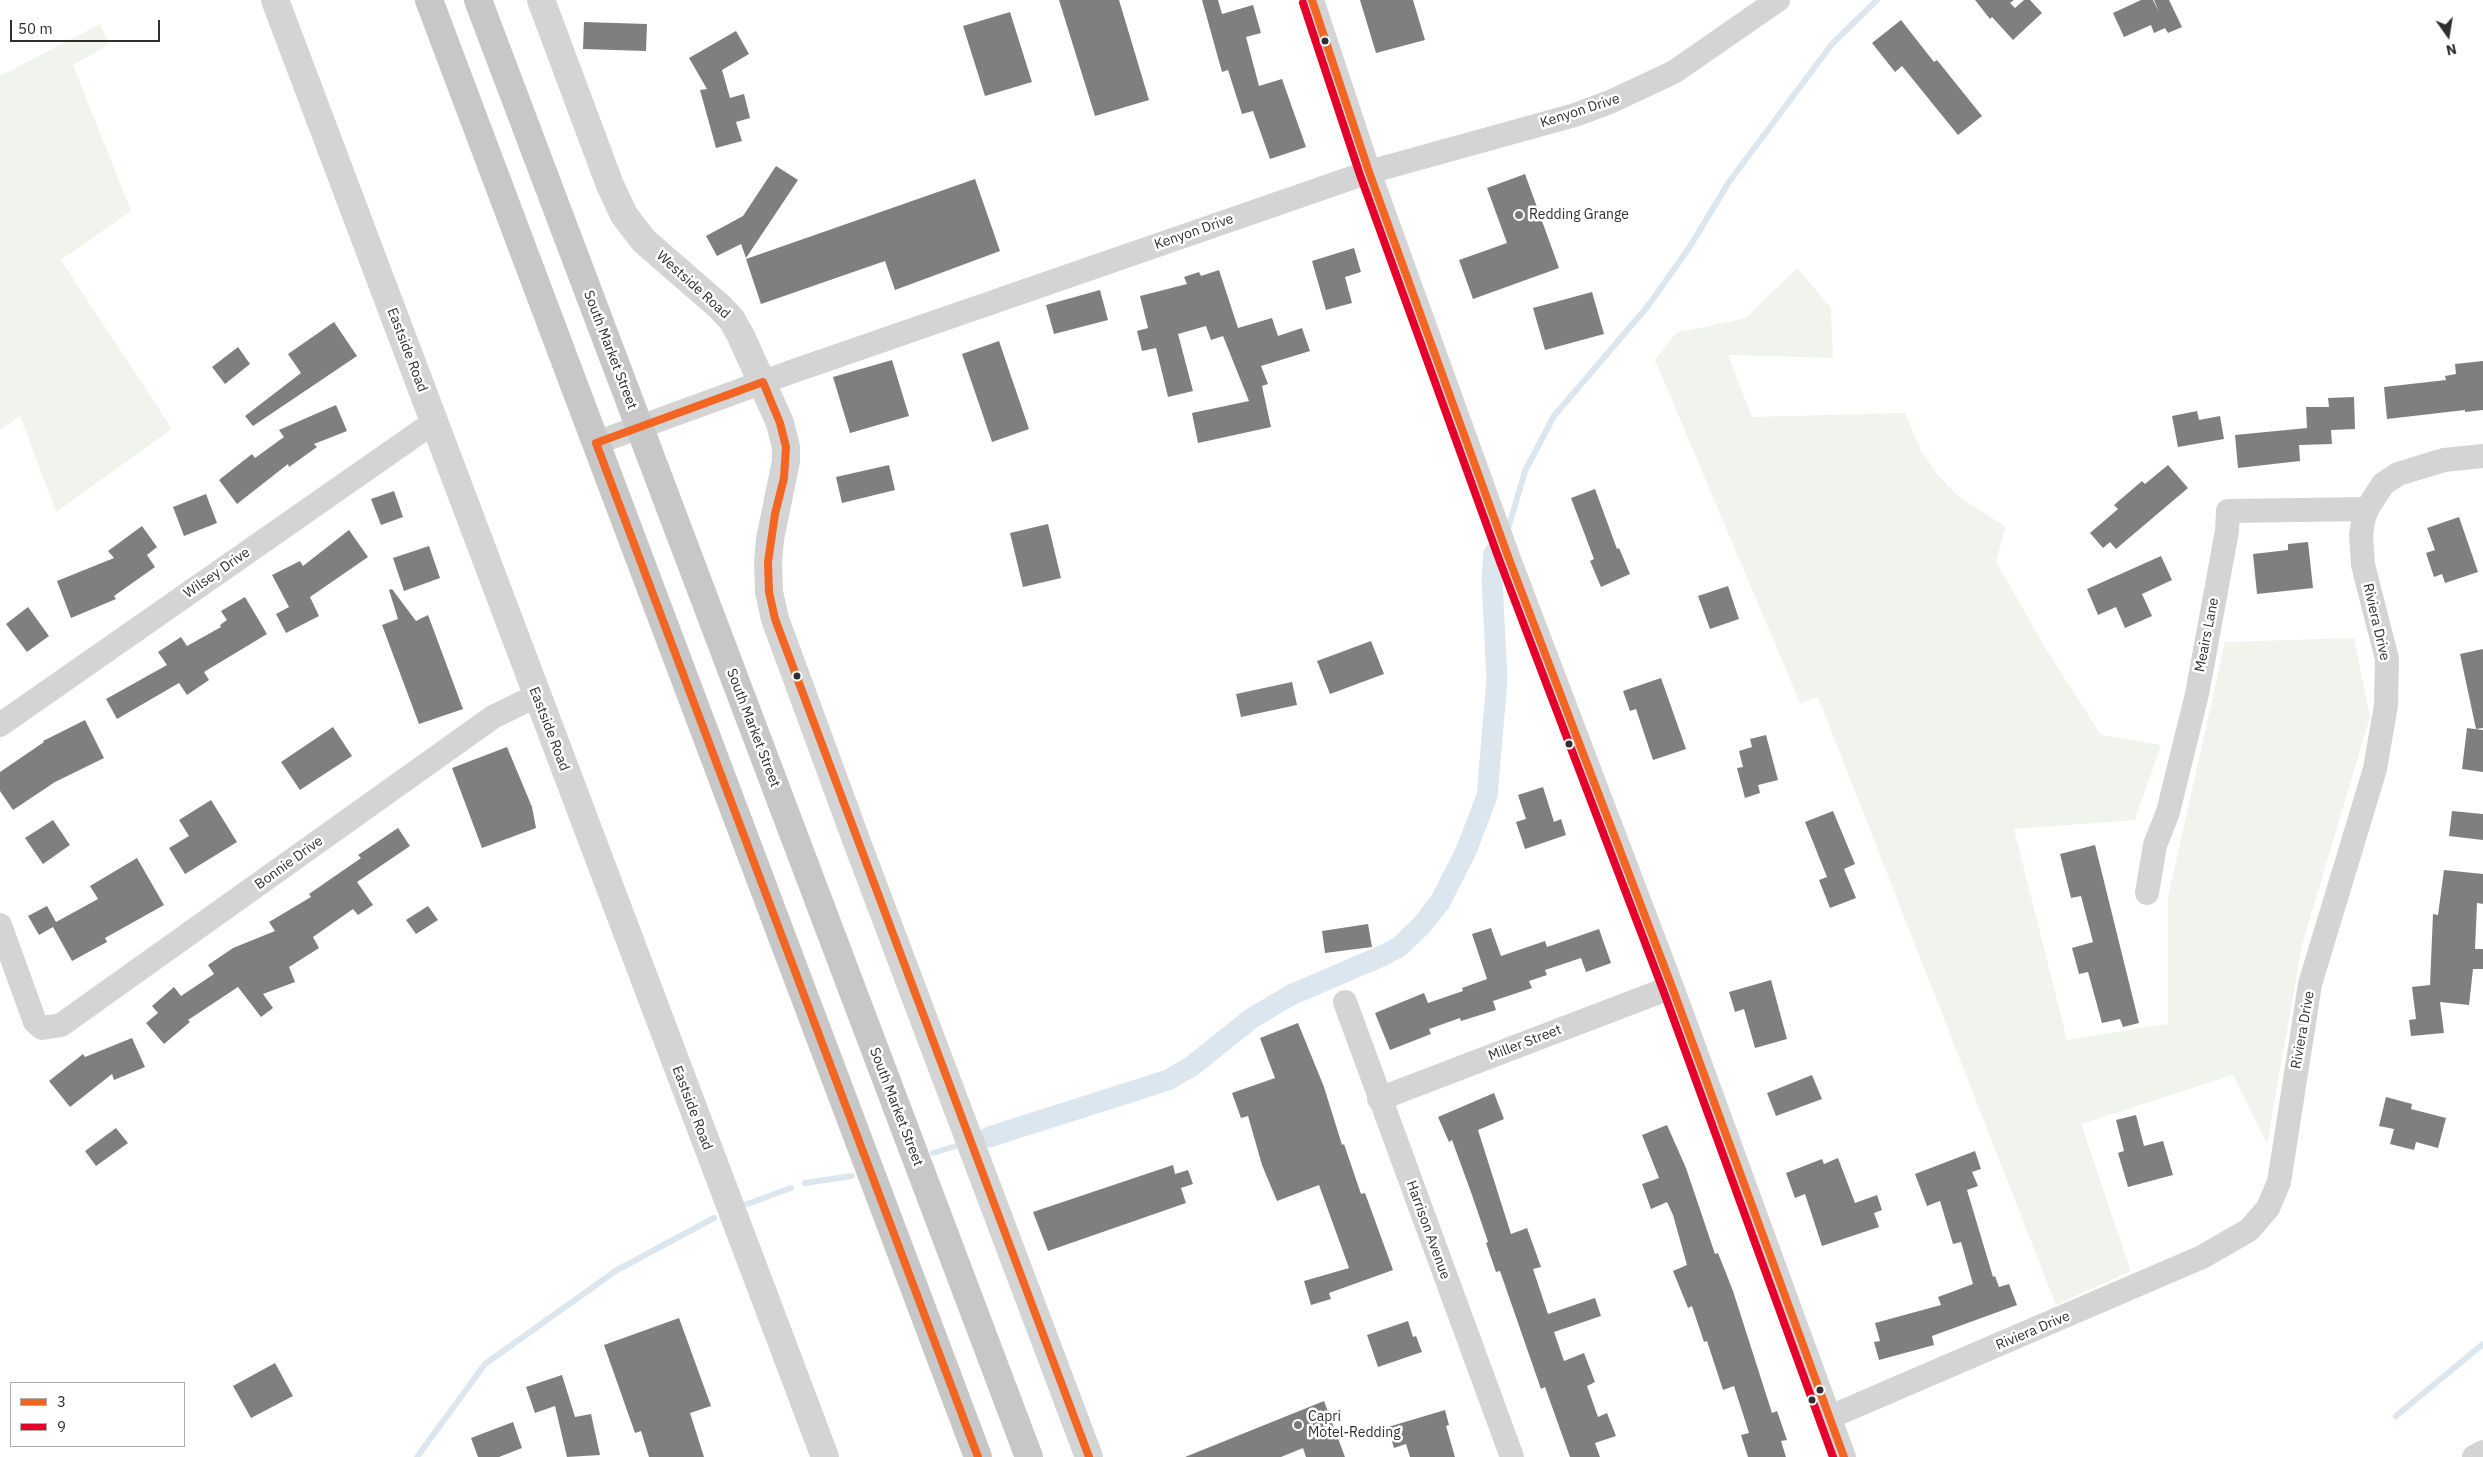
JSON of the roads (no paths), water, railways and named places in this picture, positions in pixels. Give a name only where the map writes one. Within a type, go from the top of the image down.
[{"type":"main road","points":[[429,0],[978,1457]]},
{"type":"main road","name":"South Market Street","points":[[478,0],[1028,1457]]},
{"type":"street","name":"Eastside Road","points":[[275,0],[536,696],[825,1457]]},
{"type":"street","name":"Westside Road","points":[[541,0],[610,185],[624,215],[644,241],[726,313],[741,336],[780,423],[786,447],[784,478],[772,531],[768,562],[772,605],[784,645],[858,845],[1089,1457]]},
{"type":"street","points":[[1312,0],[1369,172],[1509,559],[1672,987],[1844,1457]]},
{"type":"street","name":"Kenyon Drive","points":[[596,442],[640,428],[763,382],[1369,172],[1575,115],[1633,93],[1674,72],[1778,0]]},
{"type":"street","name":"Wilsey Drive","points":[[0,725],[434,422]]},
{"type":"street","name":"Riviera Drive","points":[[1830,1417],[2202,1257],[2249,1230],[2268,1208],[2279,1182],[2310,984],[2375,769],[2383,724],[2387,659],[2363,565],[2361,550],[2363,521],[2367,509],[2383,484],[2398,474],[2444,460],[2483,456]]},
{"type":"street","name":"Meairs Lane","points":[[2147,893],[2155,845],[2168,812],[2197,694],[2227,531],[2228,511],[2367,509]]},
{"type":"street","name":"Bonnie Drive","points":[[0,925],[36,1022],[42,1028],[61,1025],[493,717],[536,696]]},
{"type":"street","name":"Miller Street","points":[[1379,1099],[1672,987]]},
{"type":"street","name":"Harrison Avenue","points":[[1345,1002],[1379,1099],[1512,1457]]},
{"type":"street","points":[[2474,1457],[2483,1452]]},
{"type":"waterway","points":[[1509,526],[1525,471],[1554,416],[1648,306],[1689,248],[1729,182],[1832,44],[1877,0]]},
{"type":"waterway","points":[[989,1137],[1168,1080],[1192,1066],[1252,1018],[1291,995],[1399,947],[1421,926],[1440,902],[1466,851],[1487,796],[1497,680],[1492,579],[1494,553]]},
{"type":"waterway","points":[[933,1153],[956,1146]]},
{"type":"waterway","points":[[805,1183],[852,1176]]},
{"type":"waterway","points":[[747,1204],[791,1188]]},
{"type":"waterway","points":[[417,1457],[485,1364],[617,1270],[714,1218]]},
{"type":"waterway","points":[[2396,1416],[2483,1344]]},
{"type":"place","name":"Redding Grange","points":[[1519,215]]},
{"type":"place","name":"Capri Motel-Redding","points":[[1298,1425]]}]
